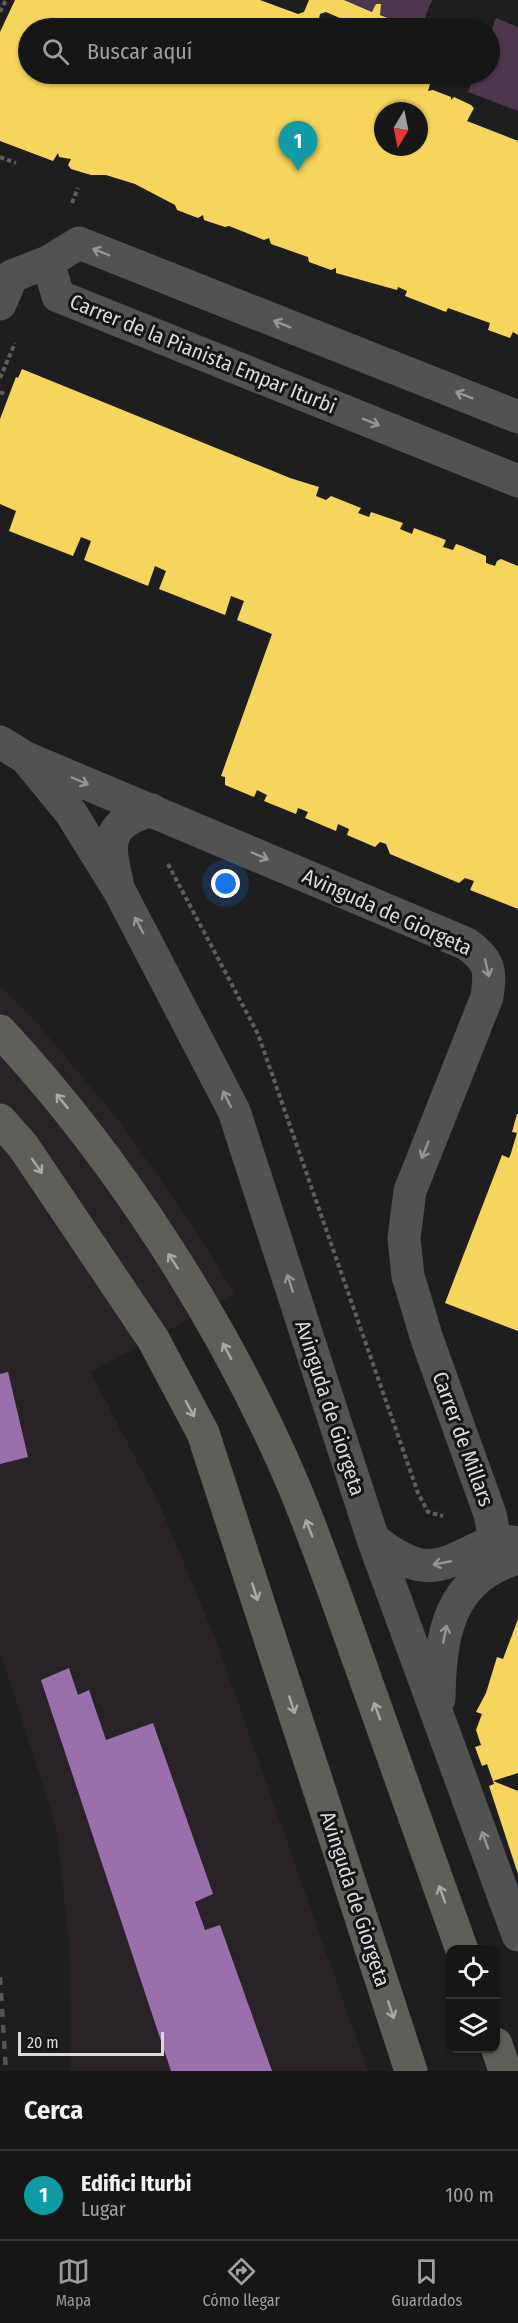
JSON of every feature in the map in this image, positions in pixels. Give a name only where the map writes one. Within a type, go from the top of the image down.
[{"type":"main road","points":[[0,1031],[75,1118],[121,1181],[205,1310],[255,1404],[293,1485],[460,1945]]},
{"type":"main road","name":"Avinguda de Giorgeta","points":[[0,1120],[23,1146],[153,1339],[203,1432],[411,2071]]},
{"type":"main road","points":[[498,2053],[505,2071]]},
{"type":"street","points":[[0,304],[12,276],[48,262],[79,243],[518,417]]},
{"type":"street","name":"Carrer de la Pianista Empar Iturbi","points":[[48,262],[58,296],[518,481]]},
{"type":"street","name":"Avinguda de Giorgeta","points":[[13,750],[467,944],[485,958],[490,976],[487,997],[410,1191],[404,1238],[408,1276],[427,1339]]},
{"type":"street","name":"Avinguda de Giorgeta","points":[[13,750],[71,813],[120,892],[234,1111],[373,1539],[439,1713],[518,1935]]},
{"type":"street","name":"Avinguda de Giorgeta","points":[[120,892],[111,856],[113,833],[129,817],[152,810]]},
{"type":"street","name":"Carrer de Millars","points":[[427,1339],[488,1506],[510,1547]]},
{"type":"street","points":[[373,1539],[398,1559],[416,1566],[446,1564],[510,1547]]},
{"type":"street","points":[[439,1713],[440,1661],[446,1625],[464,1593],[510,1547]]},
{"type":"path","points":[[0,12],[6,0]]},
{"type":"path","points":[[0,157],[16,163]]},
{"type":"path","points":[[164,856],[258,1034],[422,1501],[428,1512],[449,1516]]},
{"type":"shaded area","points":[[344,0],[432,0],[425,18],[389,18]]},
{"type":"shaded area","points":[[500,20],[518,27],[518,111],[468,92],[471,84],[500,84]]},
{"type":"shaded area","points":[[0,986],[32,1017],[121,1123],[196,1231],[235,1294],[91,1372],[161,1508],[216,1640],[368,2071],[71,2071],[70,1953],[57,1830],[0,1651]]},
{"type":"building: Viviendas","points":[[15,0],[260,0],[298,14],[304,12],[309,0],[344,0],[372,12],[376,4],[381,4],[380,15],[388,18],[340,18],[326,12],[320,14],[319,18],[18,18],[18,84],[430,84],[428,91],[433,90],[451,97],[451,100],[454,97],[474,108],[467,121],[518,141],[518,335],[513,332],[510,338],[488,330],[490,323],[448,308],[446,312],[405,296],[407,291],[398,287],[397,290],[336,273],[336,268],[331,270],[309,262],[308,257],[271,244],[269,238],[264,240],[229,226],[225,227],[204,220],[203,215],[198,218],[177,210],[175,205],[135,184],[106,175],[91,175],[71,169],[68,165],[71,159],[59,157],[58,153],[53,161],[0,141],[0,32]]},
{"type":"building: Viviendas","points":[[22,369],[290,478],[319,487],[316,496],[326,500],[331,496],[361,508],[358,513],[369,517],[371,512],[403,523],[400,529],[412,534],[414,528],[446,540],[443,547],[453,550],[456,544],[486,556],[486,563],[495,566],[501,559],[518,566],[518,909],[470,890],[474,881],[465,878],[459,883],[390,854],[386,844],[380,842],[375,847],[347,835],[349,829],[338,824],[336,831],[305,818],[308,812],[298,808],[296,814],[264,801],[267,795],[257,790],[254,797],[225,785],[225,777],[221,776],[272,634],[237,620],[244,601],[231,596],[225,615],[159,589],[166,571],[155,566],[148,586],[84,560],[91,541],[81,537],[73,556],[9,531],[16,511],[0,504],[0,419],[16,377],[18,378]]},
{"type":"building: Viviendas","points":[[517,1114],[518,1331],[445,1303],[502,1155],[509,1158],[511,1153],[517,1133],[512,1132]]},
{"type":"building: Viviendas","points":[[518,1619],[518,1773],[493,1781],[487,1764],[482,1766],[475,1747],[481,1745],[476,1730],[482,1714],[476,1712],[486,1693],[497,1657],[503,1659]]},
{"type":"building: Viviendas","points":[[493,1781],[518,1791],[518,1874],[489,1786],[494,1784]]},
{"type":"building: Oficinas","points":[[8,1372],[28,1457],[0,1464],[0,1374]]},
{"type":"building: Oficinas","points":[[69,1668],[78,1695],[89,1690],[106,1740],[153,1723],[213,1894],[195,1902],[205,1930],[220,1925],[272,2071],[171,2071],[41,1680]]},
{"type":"railway","points":[[0,1977],[6,2071]]},
{"type":"place","name":"Edifici Iturbi","points":[[298,171]]}]
